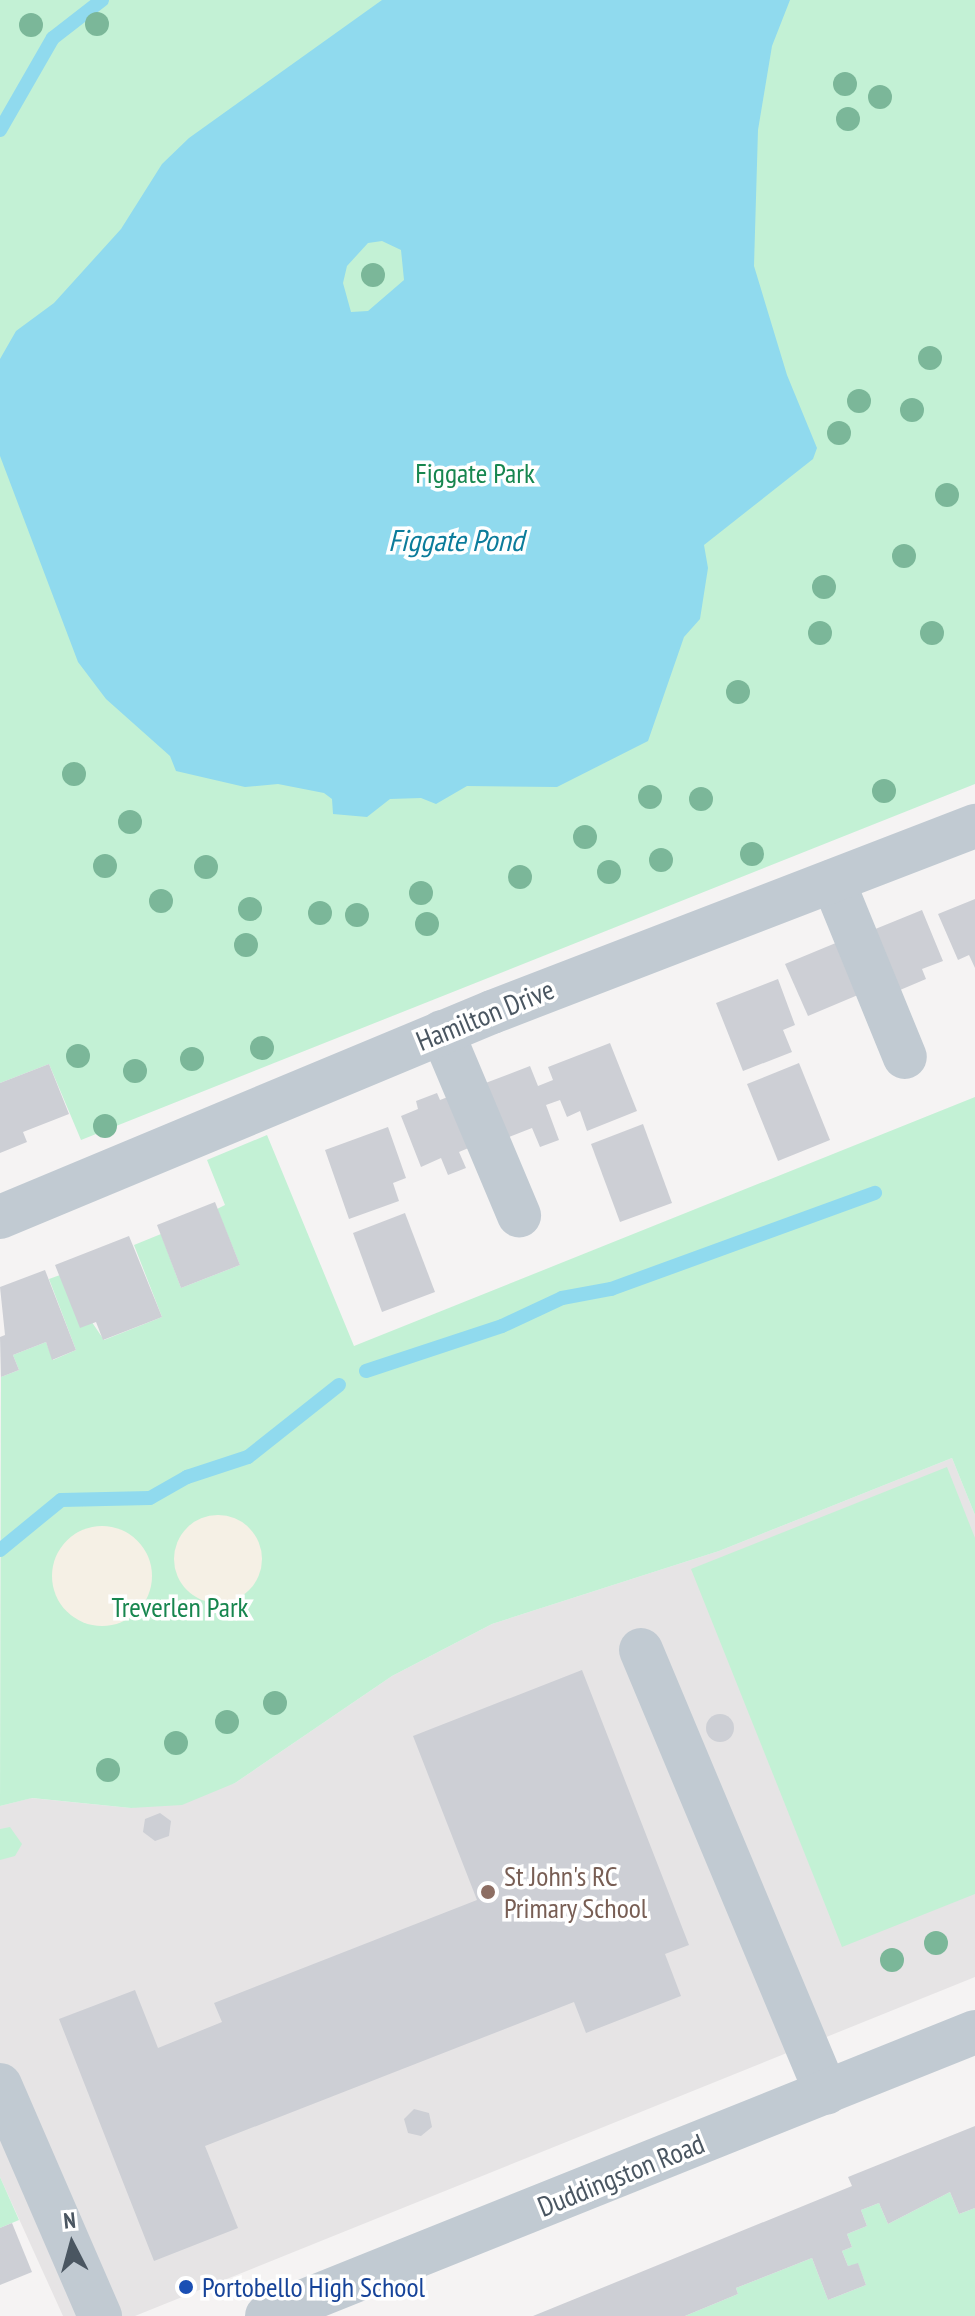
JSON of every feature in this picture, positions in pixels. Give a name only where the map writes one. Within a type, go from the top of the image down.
[{"type":"street","name":"Hamilton Drive","points":[[0,1217],[442,1032],[975,826]]},
{"type":"street","points":[[833,881],[905,1057]]},
{"type":"street","points":[[442,1032],[519,1215]]},
{"type":"street","points":[[641,1650],[826,2093]]},
{"type":"street","name":"Duddingston Road","points":[[267,2316],[975,2032]]},
{"type":"street","points":[[0,2085],[100,2316]]},
{"type":"shaded area","name":"St John's RC Primary School","points":[[952,1458],[975,1515],[975,1977],[135,2316],[63,2316],[0,2177],[0,1806],[31,1798],[131,1808],[235,1783],[392,1676],[492,1624],[719,1551]]},
{"type":"green space","name":"Figgate Park","points":[[0,0],[975,0],[975,784],[81,1140],[49,1064],[0,1083]]},
{"type":"green space","name":"Treverlen Park","points":[[975,1097],[975,1515],[952,1458],[719,1551],[492,1624],[392,1676],[235,1783],[182,1805],[131,1808],[32,1798],[0,1806],[1,1377],[19,1370],[13,1355],[46,1342],[53,1360],[76,1350],[49,1279],[60,1275],[104,1340],[162,1317],[134,1245],[161,1234],[181,1288],[240,1265],[217,1209],[225,1205],[207,1160],[267,1135],[354,1346]]},
{"type":"green space","points":[[947,1467],[975,1538],[975,1894],[842,1947],[691,1569]]},
{"type":"green space","points":[[10,1827],[22,1844],[15,1856],[0,1860],[0,1829]]},
{"type":"green space","points":[[0,2177],[19,2220],[0,2228]]},
{"type":"green space","points":[[950,2192],[959,2214],[975,2208],[975,2316],[685,2316],[738,2294],[736,2288],[812,2258],[828,2300],[866,2285],[858,2264],[848,2266],[842,2251],[852,2247],[847,2234],[867,2226],[861,2210],[879,2203],[888,2224]]},
{"type":"sand","points":[[218,1515],[235,1519],[249,1528],[258,1542],[262,1559],[258,1576],[249,1590],[235,1599],[218,1603],[201,1599],[187,1590],[178,1576],[174,1559],[178,1542],[187,1528],[201,1519]]},
{"type":"sand","points":[[102,1526],[130,1534],[144,1548],[152,1576],[144,1604],[130,1618],[102,1626],[74,1618],[60,1604],[52,1576],[60,1548],[74,1534]]},
{"type":"water","name":"Figgate Pond","points":[[382,0],[790,0],[772,46],[758,130],[754,266],[787,375],[817,448],[813,459],[704,545],[708,568],[700,619],[684,637],[648,741],[557,787],[467,786],[436,804],[421,798],[390,799],[367,817],[333,814],[332,799],[324,793],[278,784],[245,787],[176,771],[170,756],[106,699],[78,662],[0,456],[0,359],[16,331],[54,303],[121,229],[162,164],[189,138]],"holes":[[[382,241],[401,250],[404,280],[368,311],[351,312],[343,283],[347,266],[368,243]]]},
{"type":"building","points":[[975,899],[975,968],[969,955],[958,960],[938,914]]},
{"type":"building","points":[[922,910],[943,961],[922,969],[926,979],[893,993],[868,932]]},
{"type":"building","points":[[843,940],[865,992],[808,1016],[785,964]]},
{"type":"building","points":[[778,979],[795,1025],[783,1030],[792,1052],[743,1071],[716,1003]]},
{"type":"building","points":[[610,1043],[637,1111],[587,1131],[580,1111],[567,1117],[560,1100],[546,1105],[559,1140],[540,1147],[532,1128],[509,1137],[475,1087],[530,1066],[538,1086],[553,1080],[548,1067]]},
{"type":"building","points":[[799,1063],[830,1140],[778,1161],[747,1084]]},
{"type":"building","points":[[49,1064],[69,1114],[23,1132],[27,1142],[0,1153],[0,1083]]},
{"type":"building","points":[[437,1093],[440,1100],[458,1093],[478,1144],[459,1152],[466,1168],[448,1175],[441,1158],[421,1167],[401,1116],[418,1109],[416,1101]]},
{"type":"building","points":[[643,1124],[672,1203],[620,1222],[591,1144]]},
{"type":"building","points":[[388,1127],[406,1178],[393,1183],[399,1201],[349,1219],[325,1150]]},
{"type":"building","points":[[215,1202],[240,1265],[181,1288],[157,1225]]},
{"type":"building","points":[[405,1213],[435,1292],[382,1312],[353,1233]]},
{"type":"building","points":[[129,1236],[162,1317],[103,1340],[96,1322],[80,1328],[55,1265]]},
{"type":"building","points":[[45,1270],[76,1350],[52,1360],[46,1342],[13,1355],[19,1370],[1,1377],[0,1337],[5,1335],[0,1287]]},
{"type":"building","points":[[582,1670],[689,1945],[665,1954],[681,1996],[586,2033],[574,2002],[205,2146],[238,2228],[154,2261],[59,2019],[135,1990],[158,2048],[222,2022],[214,2003],[477,1900],[413,1736]]},
{"type":"building","points":[[720,1714],[730,1718],[734,1728],[730,1738],[720,1742],[710,1738],[706,1728],[710,1718]]},
{"type":"building","points":[[160,1813],[171,1821],[169,1836],[155,1841],[143,1832],[145,1819]]},
{"type":"building","points":[[414,2109],[429,2113],[432,2127],[421,2136],[408,2133],[404,2119]]},
{"type":"building","points":[[975,2126],[975,2208],[959,2214],[950,2192],[888,2224],[879,2203],[861,2210],[867,2226],[847,2234],[852,2247],[842,2251],[848,2266],[858,2263],[866,2285],[828,2300],[812,2258],[736,2288],[738,2294],[685,2316],[533,2316],[852,2186],[848,2177]]},
{"type":"building","points":[[12,2223],[32,2272],[0,2285],[0,2228]]},
{"type":"waterway","points":[[0,130],[53,38],[102,0]]},
{"type":"waterway","points":[[366,1371],[502,1326],[562,1298],[611,1289],[875,1193]]},
{"type":"waterway","points":[[0,1550],[61,1500],[150,1498],[187,1477],[248,1457],[339,1385]]},
{"type":"place","name":"St John's RC Primary School","points":[[488,1892]]},
{"type":"place","name":"Portobello High School","points":[[186,2287]]}]
